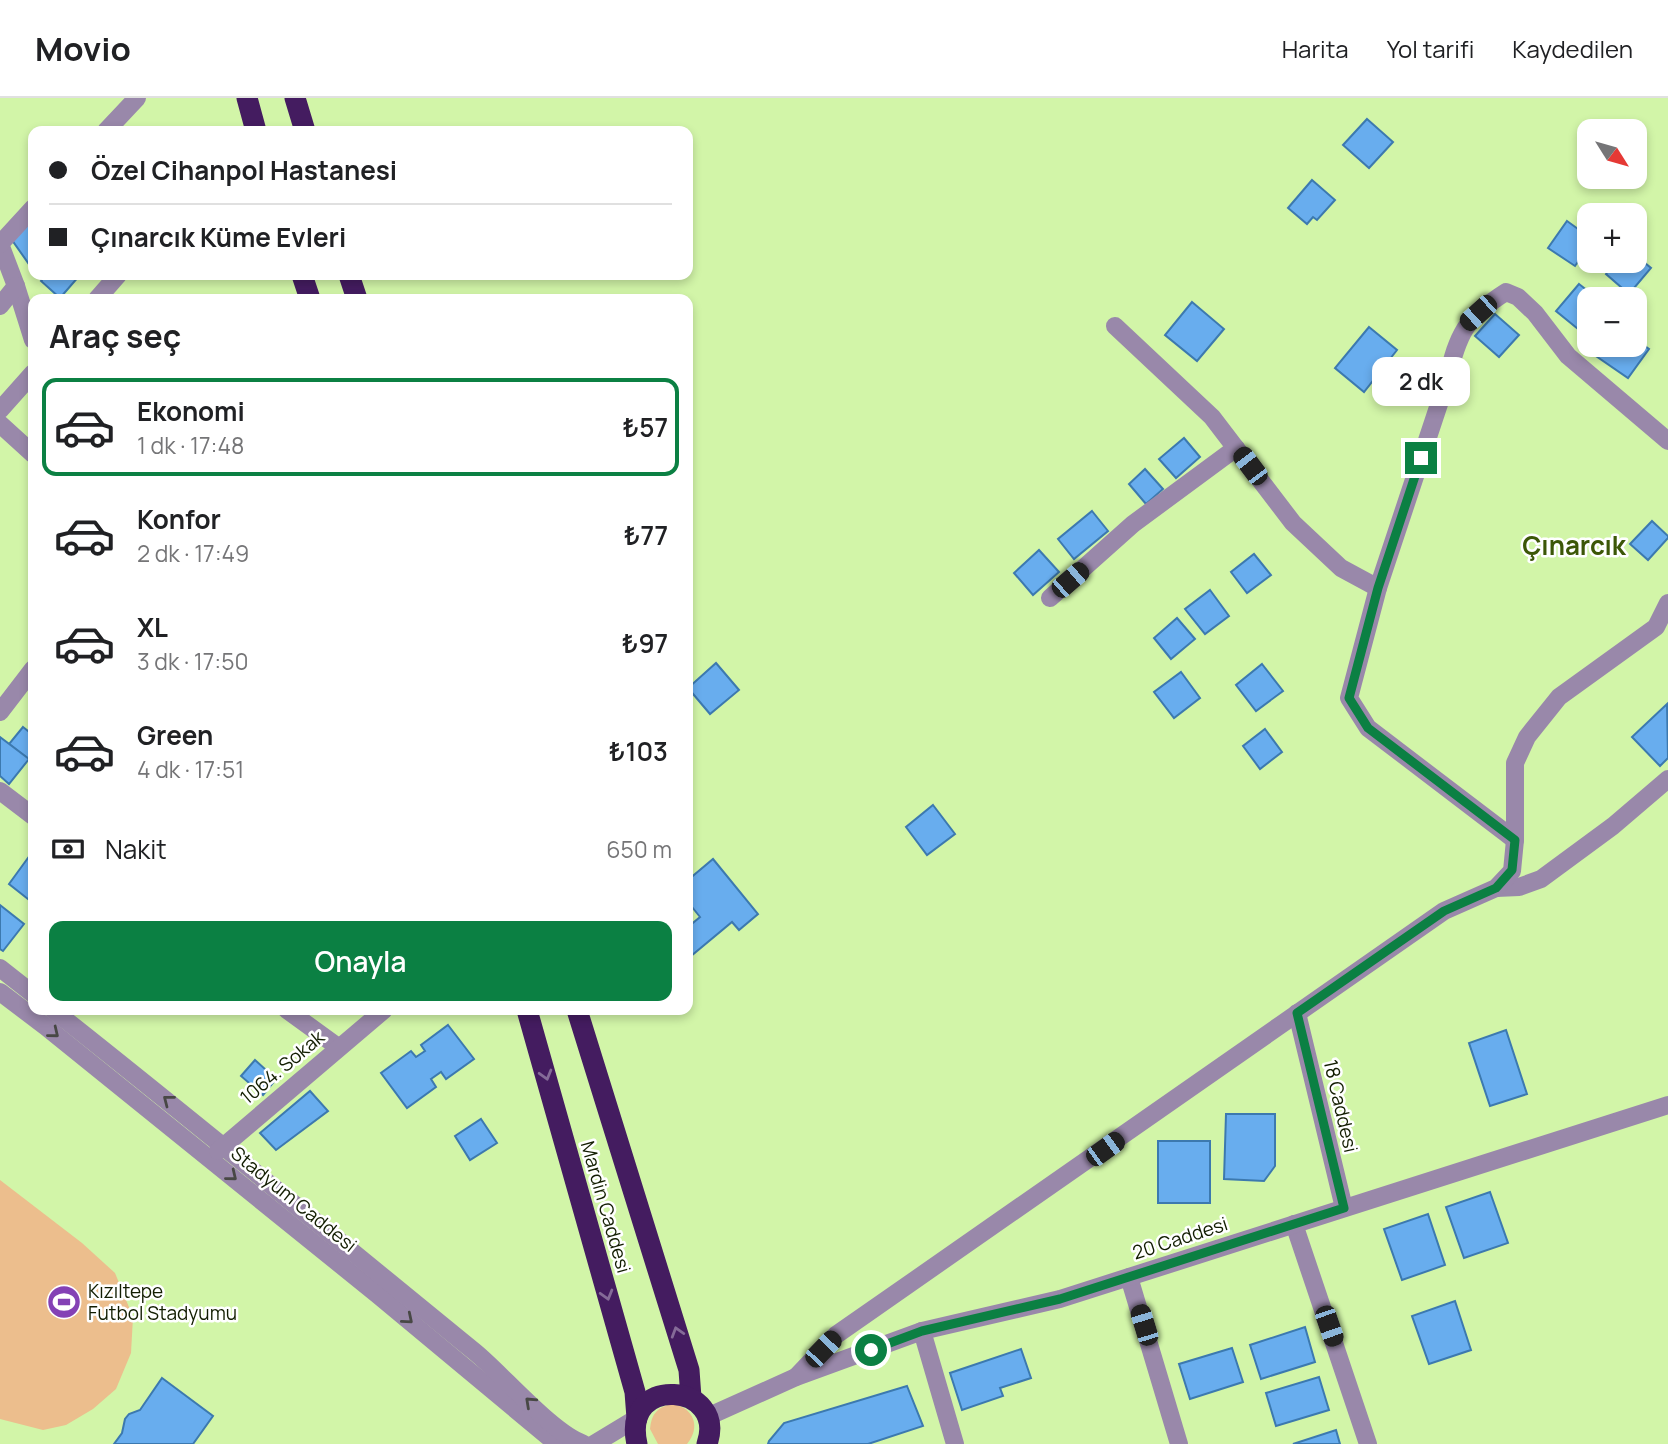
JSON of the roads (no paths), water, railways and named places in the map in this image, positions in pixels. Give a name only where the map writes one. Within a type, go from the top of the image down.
[{"type":"highway","points":[[247,98],[251,126]]},
{"type":"highway","points":[[295,98],[303,126]]},
{"type":"highway","name":"Mardin Caddesi","points":[[528,1015],[635,1392],[637,1418],[634,1430],[637,1444]]},
{"type":"highway","name":"Mardin Caddesi","points":[[579,1015],[689,1370],[691,1398]]},
{"type":"highway","points":[[637,1418],[650,1400],[660,1395],[681,1394],[701,1406],[709,1436]]},
{"type":"street","points":[[111,126],[137,98]]},
{"type":"street","points":[[28,213],[0,244],[28,324]]},
{"type":"street","points":[[101,294],[114,280]]},
{"type":"street","points":[[0,306],[16,286]]},
{"type":"street","points":[[1515,840],[1368,728],[1349,698],[1378,588],[1447,380],[1454,349],[1465,325],[1490,302],[1506,292],[1518,297],[1535,313],[1568,356],[1668,441]]},
{"type":"street","points":[[1115,326],[1212,417],[1293,523],[1341,568],[1378,588]]},
{"type":"street","points":[[0,410],[28,379]]},
{"type":"street","points":[[0,424],[28,449]]},
{"type":"street","points":[[1050,598],[1133,524],[1236,448]]},
{"type":"street","points":[[1496,888],[1512,870],[1515,840],[1515,764],[1527,737],[1559,697],[1656,627],[1668,604]]},
{"type":"street","points":[[0,712],[28,676]]},
{"type":"street","points":[[796,1377],[836,1335],[1444,911],[1496,888],[1519,887],[1541,879],[1613,826],[1668,779]]},
{"type":"street","points":[[0,791],[28,812]]},
{"type":"street","points":[[0,968],[28,990]]},
{"type":"street","name":"Stadyum Caddesi","points":[[0,992],[28,1014]]},
{"type":"street","name":"18 Caddesi","points":[[1297,1013],[1344,1208]]},
{"type":"street","name":"Stadyum Caddesi","points":[[29,1015],[389,1303],[557,1444]]},
{"type":"street","points":[[59,1015],[223,1144],[481,1357],[560,1430],[584,1444]]},
{"type":"street","points":[[294,1015],[338,1047]]},
{"type":"street","name":"1064. Sokak","points":[[211,1159],[223,1144],[378,1015]]},
{"type":"street","name":"20 Caddesi","points":[[709,1436],[796,1377],[922,1331],[1060,1299],[1668,1105]]},
{"type":"street","points":[[1294,1224],[1368,1444]]},
{"type":"street","points":[[1129,1277],[1179,1444]]},
{"type":"street","points":[[922,1331],[955,1444]]},
{"type":"street","points":[[594,1444],[637,1418]]},
{"type":"place","name":"Kızıltepe Futbol Stadyumu","points":[[64,1302]]},
{"type":"district","name":"Çınarcık","points":[[1574,546]]}]
